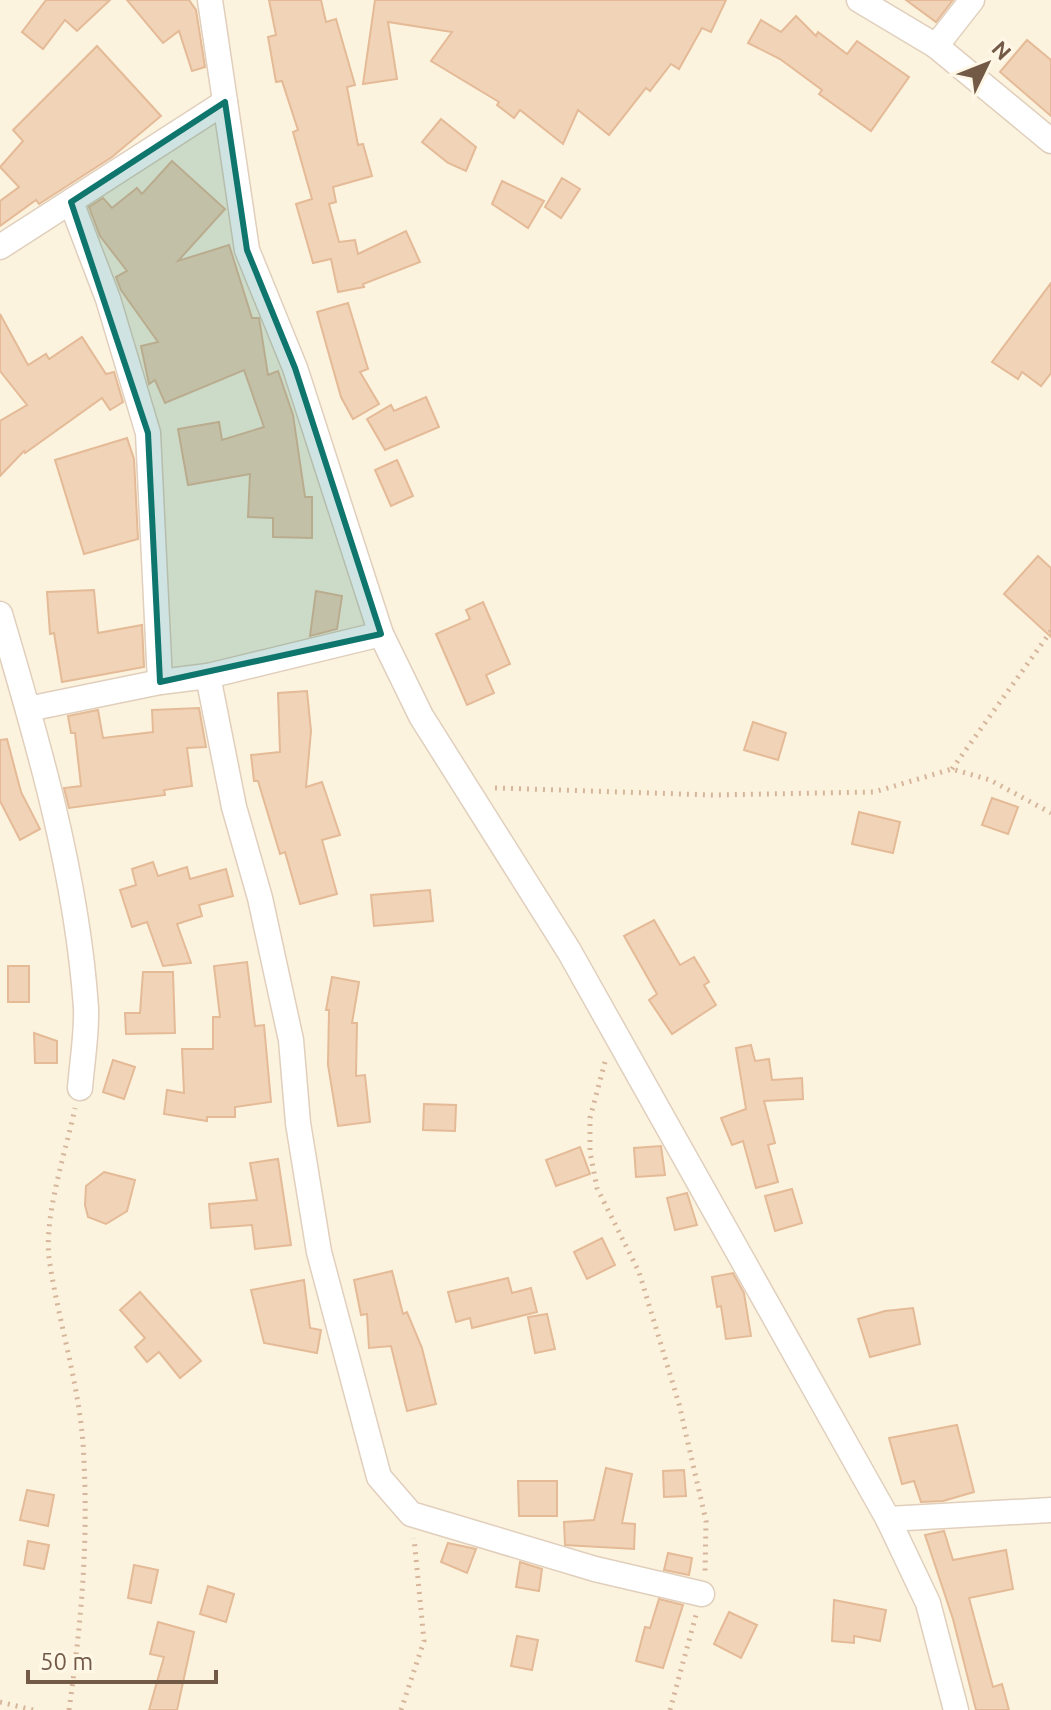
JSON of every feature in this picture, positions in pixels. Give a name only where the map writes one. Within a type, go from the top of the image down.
[{"type":"street","points":[[210,0],[247,250],[295,368],[381,634],[421,716],[569,951],[888,1519],[928,1603],[956,1710]]},
{"type":"street","points":[[859,0],[936,46],[1051,141]]},
{"type":"street","points":[[936,46],[972,0]]},
{"type":"street","points":[[0,247],[225,102]]},
{"type":"street","points":[[71,202],[108,299],[148,433],[160,682]]},
{"type":"street","points":[[0,614],[28,709],[74,903],[86,1012],[80,1088]]},
{"type":"street","points":[[28,709],[160,682],[208,676],[381,634]]},
{"type":"street","points":[[208,676],[234,807],[260,898],[291,1040],[298,1123],[319,1252],[379,1477],[411,1514],[595,1569],[702,1594]]},
{"type":"street","points":[[888,1519],[1051,1510]]},
{"type":"path","points":[[952,769],[1051,631]]},
{"type":"path","points":[[466,787],[714,795],[874,792],[952,769],[990,780],[1051,813]]},
{"type":"path","points":[[613,1030],[590,1118],[590,1152],[597,1188],[644,1285],[693,1456],[706,1521],[708,1554],[702,1594],[670,1710]]},
{"type":"path","points":[[69,1710],[83,1610],[87,1531],[81,1428],[49,1257],[49,1235],[80,1088]]},
{"type":"path","points":[[401,1710],[424,1641],[411,1514]]},
{"type":"path","points":[[0,1702],[33,1710]]},
{"type":"highlighted area","points":[[225,102],[247,250],[295,368],[381,634],[160,682],[148,433],[71,202]]},
{"type":"building","points":[[46,0],[110,0],[77,31],[65,20],[43,49],[22,32]]},
{"type":"building","points":[[127,0],[189,0],[196,10],[205,67],[192,71],[179,31],[163,43]]},
{"type":"building","points":[[269,0],[321,0],[326,22],[336,19],[355,85],[347,87],[358,145],[363,144],[372,176],[333,187],[336,202],[329,204],[339,242],[355,240],[358,254],[406,231],[420,262],[363,284],[364,287],[338,292],[331,259],[313,263],[296,204],[312,199],[293,132],[298,130],[282,81],[276,82],[268,37],[276,35]]},
{"type":"building","points":[[375,0],[726,0],[711,32],[702,28],[679,69],[671,64],[650,91],[646,88],[609,135],[578,110],[563,144],[520,110],[514,118],[497,105],[499,102],[431,61],[452,32],[388,22],[397,79],[363,84]]},
{"type":"building","points":[[906,0],[953,0],[936,22]]},
{"type":"building","points":[[796,16],[816,36],[818,32],[847,54],[857,41],[909,77],[871,131],[819,94],[822,90],[780,59],[748,43],[761,20],[781,32]]},
{"type":"building","points":[[1027,40],[1051,60],[1051,116],[1000,72]]},
{"type":"building","points":[[97,46],[161,116],[112,157],[39,204],[36,200],[0,226],[0,201],[19,187],[0,167],[23,141],[13,130]]},
{"type":"building","points":[[441,119],[476,147],[466,171],[448,163],[422,142]]},
{"type":"building","points":[[172,161],[225,209],[178,261],[229,245],[252,318],[259,318],[268,375],[278,371],[293,415],[305,497],[312,497],[312,538],[273,537],[273,518],[248,517],[250,474],[188,485],[178,429],[219,422],[222,440],[264,427],[244,370],[165,403],[155,380],[149,384],[141,346],[158,342],[121,290],[116,277],[127,271],[100,236],[89,207],[103,198],[112,208],[137,188],[142,194]]},
{"type":"building","points":[[562,178],[580,189],[561,218],[545,207]]},
{"type":"building","points":[[502,181],[544,201],[528,228],[492,204]]},
{"type":"building","points":[[1051,283],[1051,373],[1041,386],[1022,372],[1018,379],[992,362]]},
{"type":"building","points":[[348,303],[368,369],[360,372],[379,404],[353,419],[341,397],[317,312]]},
{"type":"building","points":[[0,314],[28,365],[46,354],[49,359],[82,337],[106,374],[114,372],[123,402],[110,410],[102,398],[24,451],[0,476],[0,421],[27,405],[0,371]]},
{"type":"building","points":[[426,397],[439,427],[385,450],[367,419],[391,405],[394,411]]},
{"type":"building","points":[[127,438],[134,459],[138,539],[84,554],[55,460]]},
{"type":"building","points":[[397,460],[413,496],[391,506],[375,470]]},
{"type":"building","points":[[1038,556],[1051,568],[1051,637],[1004,594]]},
{"type":"building","points":[[94,590],[98,633],[142,625],[144,667],[62,682],[54,633],[50,634],[47,592]]},
{"type":"building","points":[[316,591],[342,596],[337,629],[310,636]]},
{"type":"building","points":[[483,602],[510,664],[486,675],[494,693],[467,705],[436,634],[470,619],[466,610]]},
{"type":"building","points":[[307,691],[311,731],[306,787],[322,782],[340,835],[322,840],[337,894],[300,904],[285,852],[280,854],[258,781],[254,781],[251,755],[280,752],[278,693]]},
{"type":"building","points":[[199,708],[206,747],[187,748],[192,786],[164,790],[165,795],[69,808],[64,788],[81,786],[75,733],[71,733],[68,716],[98,710],[103,738],[153,732],[152,710]]},
{"type":"building","points":[[753,722],[786,733],[778,760],[744,750]]},
{"type":"building","points":[[7,739],[21,792],[40,829],[20,840],[0,801],[0,740]]},
{"type":"building","points":[[992,798],[1018,807],[1008,834],[982,825]]},
{"type":"building","points":[[859,812],[900,822],[893,853],[852,844]]},
{"type":"building","points":[[153,862],[158,876],[187,867],[190,879],[226,869],[233,896],[199,905],[202,916],[177,924],[191,963],[163,966],[147,922],[132,927],[120,890],[136,885],[132,869]]},
{"type":"building","points":[[430,890],[433,921],[374,926],[371,895]]},
{"type":"building","points":[[654,920],[680,965],[694,957],[709,982],[704,985],[716,1005],[672,1034],[649,1000],[657,994],[624,936]]},
{"type":"building","points":[[247,962],[255,1026],[264,1025],[271,1102],[235,1107],[235,1117],[207,1117],[207,1121],[164,1114],[167,1090],[184,1093],[182,1049],[213,1049],[213,1017],[220,1017],[214,966]]},
{"type":"building","points":[[8,966],[29,966],[29,1002],[8,1002]]},
{"type":"building","points":[[143,972],[173,972],[175,1033],[126,1034],[125,1013],[140,1013]]},
{"type":"building","points":[[332,977],[359,982],[352,1023],[357,1023],[356,1076],[365,1075],[370,1122],[338,1126],[328,1065],[329,1010],[326,1010]]},
{"type":"building","points":[[34,1033],[57,1041],[57,1063],[35,1063]]},
{"type":"building","points":[[751,1045],[755,1061],[769,1059],[772,1080],[802,1078],[803,1099],[764,1101],[775,1143],[768,1145],[778,1182],[756,1188],[743,1141],[732,1145],[721,1118],[746,1109],[736,1048]]},
{"type":"building","points":[[113,1060],[135,1067],[124,1099],[103,1092]]},
{"type":"building","points":[[424,1104],[456,1105],[455,1131],[423,1130]]},
{"type":"building","points":[[661,1146],[665,1175],[636,1177],[634,1148]]},
{"type":"building","points":[[580,1147],[590,1174],[556,1186],[546,1160]]},
{"type":"building","points":[[278,1159],[291,1245],[255,1249],[252,1225],[211,1228],[209,1204],[257,1200],[250,1163]]},
{"type":"building","points":[[104,1172],[135,1180],[127,1211],[106,1224],[88,1217],[85,1205],[86,1186]]},
{"type":"building","points":[[792,1189],[802,1223],[775,1231],[765,1196]]},
{"type":"building","points":[[687,1193],[697,1225],[675,1230],[667,1198]]},
{"type":"building","points":[[602,1238],[615,1265],[587,1279],[574,1252]]},
{"type":"building","points":[[392,1271],[403,1314],[407,1312],[422,1348],[436,1404],[407,1411],[391,1346],[369,1348],[367,1314],[361,1315],[354,1280]]},
{"type":"building","points":[[733,1273],[744,1293],[751,1336],[726,1339],[712,1277]]},
{"type":"building","points":[[508,1278],[512,1293],[531,1288],[537,1312],[472,1328],[470,1318],[456,1322],[448,1292]]},
{"type":"building","points":[[304,1280],[310,1328],[321,1330],[317,1353],[264,1343],[251,1290]]},
{"type":"building","points":[[140,1292],[201,1361],[180,1378],[159,1352],[147,1362],[135,1347],[145,1338],[120,1310]]},
{"type":"building","points":[[913,1308],[920,1344],[870,1357],[858,1319],[885,1311]]},
{"type":"building","points":[[547,1314],[555,1349],[535,1353],[528,1317]]},
{"type":"building","points":[[957,1425],[974,1492],[943,1501],[921,1502],[914,1481],[902,1484],[889,1438]]},
{"type":"building","points":[[606,1468],[632,1474],[622,1523],[635,1524],[634,1549],[565,1545],[564,1522],[594,1520]]},
{"type":"building","points":[[684,1470],[686,1496],[664,1497],[663,1471]]},
{"type":"building","points":[[518,1481],[557,1481],[557,1516],[519,1516]]},
{"type":"building","points":[[27,1490],[54,1495],[48,1526],[20,1520]]},
{"type":"building","points":[[944,1531],[953,1560],[1006,1550],[1013,1589],[969,1598],[993,1687],[1002,1684],[1009,1710],[976,1710],[953,1619],[925,1535]]},
{"type":"building","points":[[28,1541],[49,1545],[44,1569],[24,1565]]},
{"type":"building","points":[[448,1543],[476,1549],[467,1573],[441,1562]]},
{"type":"building","points":[[668,1553],[692,1558],[689,1575],[664,1570]]},
{"type":"building","points":[[520,1562],[542,1569],[539,1591],[516,1587]]},
{"type":"building","points":[[134,1565],[158,1570],[151,1603],[128,1598]]},
{"type":"building","points":[[208,1586],[234,1594],[226,1622],[200,1614]]},
{"type":"building","points":[[659,1599],[683,1605],[663,1668],[636,1661],[645,1627],[650,1628]]},
{"type":"building","points":[[834,1600],[886,1610],[880,1641],[854,1636],[854,1643],[832,1641]]},
{"type":"building","points":[[729,1612],[757,1625],[741,1658],[714,1644]]},
{"type":"building","points":[[158,1622],[194,1632],[177,1710],[149,1710],[164,1657],[150,1654]]},
{"type":"building","points":[[517,1636],[538,1640],[532,1670],[511,1666]]}]
